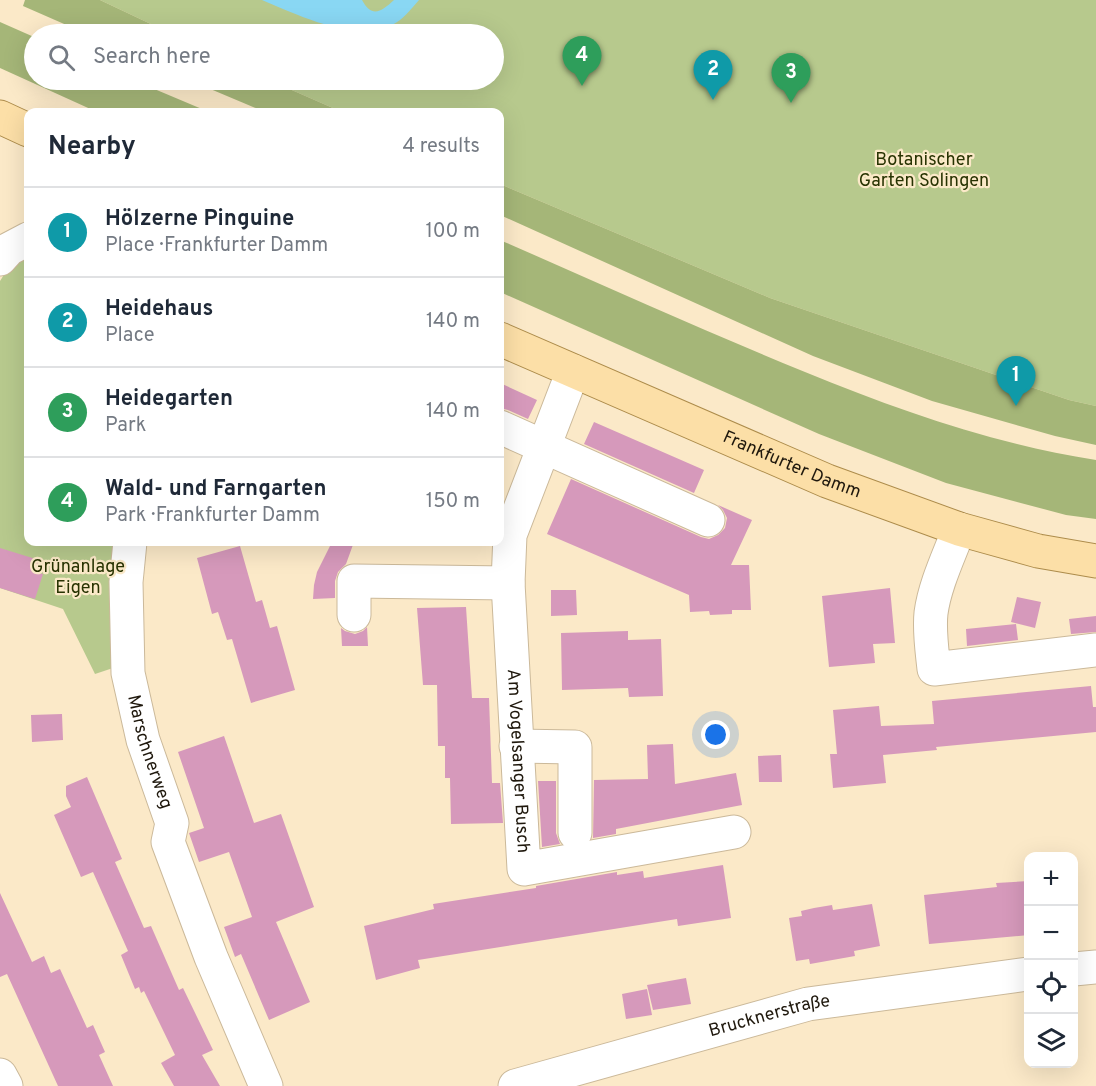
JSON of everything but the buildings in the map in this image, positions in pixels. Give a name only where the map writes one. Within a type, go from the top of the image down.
[{"type":"main road","points":[[0,117],[24,128]]},
{"type":"main road","name":"Frankfurter Damm","points":[[504,341],[827,481],[958,529],[1038,551],[1096,561]]},
{"type":"street","points":[[0,259],[9,249],[24,241]]},
{"type":"street","name":"Am Vogelsanger Busch","points":[[573,371],[510,535],[508,583],[524,869],[734,832]]},
{"type":"street","points":[[504,429],[708,520]]},
{"type":"street","points":[[958,529],[939,581],[931,612],[930,629],[934,669],[1096,650]]},
{"type":"street","name":"Marschnerweg","points":[[130,546],[126,582],[128,673],[142,740],[172,823],[168,842],[211,957],[266,1086]]},
{"type":"street","points":[[354,615],[354,581],[508,583]]},
{"type":"street","points":[[516,746],[574,747],[575,833]]},
{"type":"street","points":[[1078,969],[1096,967]]},
{"type":"street","name":"Brucknerstraße","points":[[515,1086],[808,1005],[1024,975]]},
{"type":"street","points":[[0,1075],[6,1086]]},
{"type":"green space","points":[[25,0],[100,0],[151,24],[64,24],[23,6]]},
{"type":"green space","name":"Botanischer Garten Solingen","points":[[100,0],[1096,0],[1096,406],[1069,400],[770,298],[504,186],[504,108],[333,108],[292,90],[504,90],[504,24],[151,24]]},
{"type":"green space","points":[[0,22],[24,33],[24,79],[0,68]]},
{"type":"green space","points":[[48,90],[157,90],[200,108],[88,108]]},
{"type":"green space","points":[[213,90],[292,90],[333,108],[256,108]]},
{"type":"green space","points":[[504,186],[770,298],[1069,400],[1096,406],[1096,445],[1055,436],[932,401],[813,356],[504,217]]},
{"type":"green space","points":[[504,242],[728,340],[876,400],[984,435],[1096,460],[1096,519],[1066,515],[946,483],[819,434],[504,294]]},
{"type":"green space","name":"Grünanlage Eigen","points":[[24,255],[24,546],[115,546],[113,668],[95,674],[63,609],[0,588],[0,281],[7,270]]},
{"type":"water","points":[[262,0],[362,0],[370,10],[377,11],[394,0],[419,0],[394,24],[323,24]]},
{"type":"place","name":"Wald- und Farngarten","points":[[582,86]]},
{"type":"place","name":"Heidehaus","points":[[713,100]]},
{"type":"place","name":"Heidegarten","points":[[791,103]]},
{"type":"place","name":"Hölzerne Pinguine","points":[[1016,406]]}]
